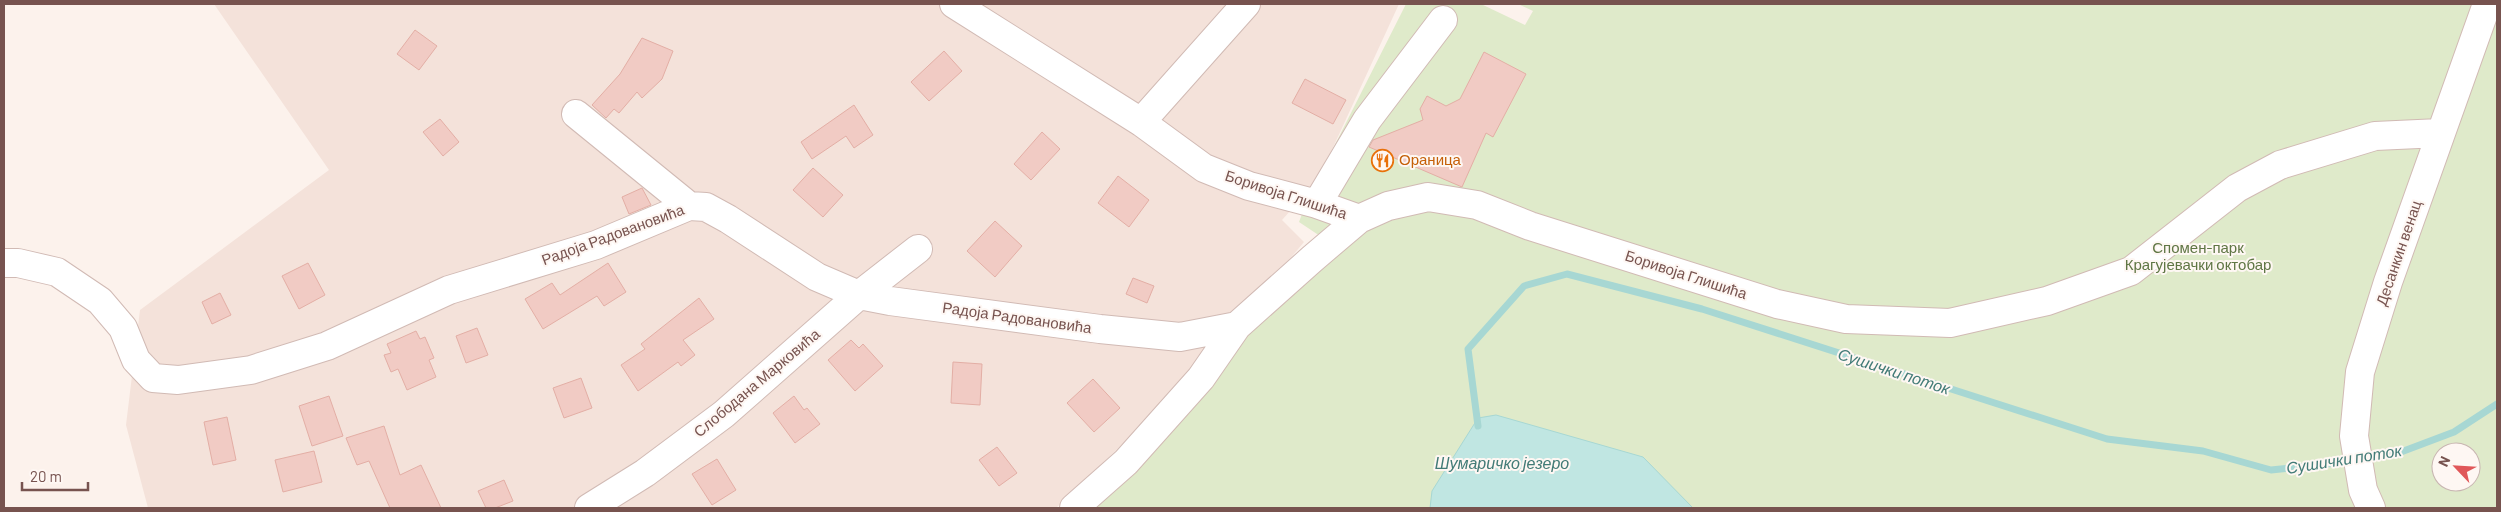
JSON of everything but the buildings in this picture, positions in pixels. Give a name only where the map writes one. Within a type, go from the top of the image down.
[{"type":"street","name":"Боривоја Глишића","points":[[954,4],[1141,122],[1204,168],[1249,186],[1317,204],[1359,219],[1388,206],[1428,197],[1477,205],[1530,226],[1777,304],[1846,319],[1950,323],[2047,301],[2131,271],[2237,188],[2280,165],[2375,136],[2440,133]]},
{"type":"street","points":[[1141,122],[1246,4]]},
{"type":"street","name":"Десанкин венац","points":[[2367,499],[2354,436],[2360,372],[2388,282],[2487,4]]},
{"type":"street","points":[[1317,204],[1367,120],[1443,20]]},
{"type":"street","points":[[576,114],[689,206]]},
{"type":"street","name":"Радоја Радовановића","points":[[4,263],[18,263],[56,272],[100,301],[123,328],[136,360],[153,378],[178,380],[251,370],[327,346],[449,290],[596,245],[689,206],[706,208],[728,219],[817,277],[859,295],[890,301],[1100,329],[1180,337],[1237,326]]},
{"type":"street","points":[[1074,508],[1126,462],[1195,385],[1237,326],[1359,219]]},
{"type":"street","name":"Слободана Марковића","points":[[589,508],[645,473],[724,414],[859,295],[918,249]]},
{"type":"shaded area","points":[[214,4],[1399,4],[1318,180],[1282,220],[1304,242],[1185,384],[1056,508],[148,508],[126,425],[140,310],[329,170]]},
{"type":"green space","name":"Спомен-парк Крагујевачки октобар","points":[[1406,4],[1481,4],[1525,25],[1533,11],[1518,4],[2497,4],[2497,508],[1061,508],[1099,474],[1323,238],[1299,222],[1308,198]]},
{"type":"water","name":"Шумаричко језеро","points":[[1496,415],[1643,457],[1693,508],[1430,508],[1432,491],[1478,418]]},
{"type":"waterway","name":"Сушички поток","points":[[1478,426],[1468,349],[1524,286],[1567,274],[1702,309],[2107,439],[2203,451],[2271,470],[2354,461]]},
{"type":"waterway","name":"Сушички поток","points":[[2364,459],[2401,452],[2454,432],[2497,404]]},
{"type":"place","name":"Ораница","points":[[1383,160]]}]
